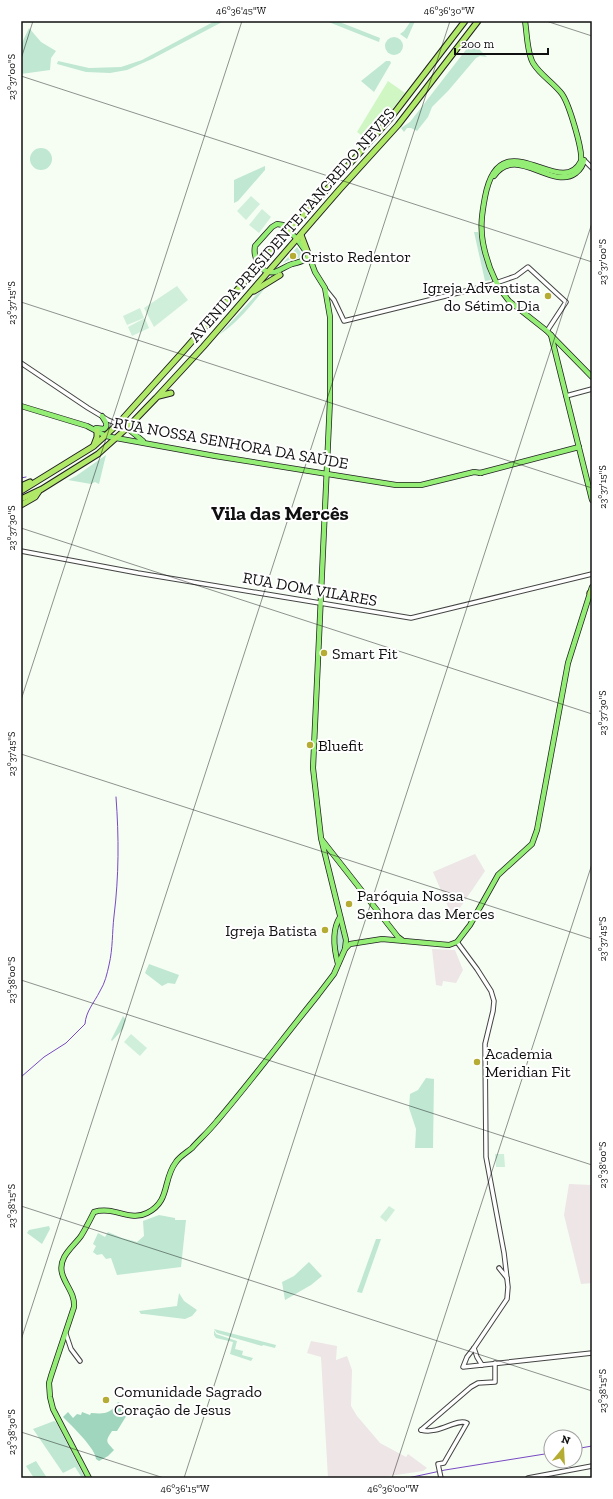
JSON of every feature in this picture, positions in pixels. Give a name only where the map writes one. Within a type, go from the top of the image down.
[{"type":"highway","name":"AVENIDA PRESIDENTE TANCREDO NEVES","points":[[42,478],[94,446],[118,424],[389,120],[465,21]]},
{"type":"highway","name":"AVENIDA PRESIDENTE TANCREDO NEVES","points":[[42,489],[93,458],[127,428],[156,398],[398,125],[478,21]]},
{"type":"highway","points":[[299,237],[309,256]]},
{"type":"highway","points":[[248,295],[280,275]]},
{"type":"highway","points":[[156,398],[171,393]]},
{"type":"highway","points":[[94,446],[97,431]]},
{"type":"highway","points":[[21,486],[42,478]]},
{"type":"highway","points":[[21,491],[42,478]]},
{"type":"highway","points":[[21,499],[42,489]]},
{"type":"highway","points":[[21,505],[34,497],[42,489]]},
{"type":"main road","points":[[485,196],[495,174],[502,168],[508,166],[522,166],[565,178],[578,171],[583,166],[584,160],[565,100],[532,61],[525,21]]},
{"type":"main road","points":[[579,143],[581,161],[572,171],[562,174],[522,162],[508,162],[501,165],[493,172],[486,189],[482,214],[482,237],[485,252],[496,283],[509,301],[547,331],[592,377]]},
{"type":"main road","points":[[299,237],[283,225],[277,224],[272,227],[255,246],[255,258],[259,265],[268,272],[277,271],[301,262],[309,256],[315,272]]},
{"type":"main road","points":[[301,262],[310,266],[325,288],[331,323],[330,400],[313,759],[321,838],[346,940],[346,949]]},
{"type":"main road","points":[[551,335],[592,500]]},
{"type":"main road","name":"RUA NOSSA SENHORA DA SAÚDE","points":[[21,406],[87,426],[106,436],[214,456],[369,481],[390,486],[416,488],[444,483],[579,447]]},
{"type":"main road","points":[[87,426],[106,429],[107,424],[102,416]]},
{"type":"main road","points":[[118,424],[127,428],[144,442]]},
{"type":"main road","points":[[88,1478],[56,1415],[50,1397],[49,1383],[73,1313],[74,1301],[71,1291],[64,1279],[61,1266],[64,1257],[79,1238],[94,1212],[112,1210],[125,1215],[140,1216],[157,1207],[165,1195],[169,1173],[176,1162],[216,1122],[322,990],[334,974],[350,944],[370,940],[392,940],[445,945],[457,942],[470,925],[498,875],[532,844],[534,839],[537,830],[568,663],[592,586]]},
{"type":"main road","points":[[321,838],[398,937],[405,941]]},
{"type":"main road","points":[[325,854],[330,852],[332,853]]},
{"type":"main road","points":[[338,964],[334,948],[334,938],[335,927],[340,917]]},
{"type":"main road","points":[[392,940],[398,937]]},
{"type":"main road","points":[[346,940],[350,944]]},
{"type":"street","points":[[584,160],[592,168]]},
{"type":"street","points":[[325,288],[334,300],[344,321],[496,283],[516,276],[528,267],[566,302],[547,331]]},
{"type":"street","points":[[21,363],[102,416],[118,424]]},
{"type":"street","points":[[566,396],[592,390]]},
{"type":"street","name":"RUA DOM VILARES","points":[[21,551],[411,618],[592,574]]},
{"type":"street","points":[[457,942],[491,991],[494,1001],[485,1044],[486,1157],[508,1287],[507,1299],[467,1357],[463,1367],[592,1353]]},
{"type":"street","points":[[500,1268],[507,1278]]},
{"type":"street","points":[[66,1334],[71,1349],[80,1361]]},
{"type":"street","points":[[474,1348],[482,1365]]},
{"type":"street","points":[[440,1477],[439,1467],[444,1463],[468,1423],[461,1421],[432,1432],[421,1430],[471,1387],[478,1383],[495,1382],[495,1363]]},
{"type":"street","points":[[528,1478],[592,1466]]},
{"type":"shaded area","points":[[215,21],[224,21],[152,59],[127,70],[110,73],[86,72],[57,64],[58,61],[89,68],[121,67],[142,60]]},
{"type":"shaded area","points":[[326,21],[337,21],[380,38],[379,42]]},
{"type":"shaded area","points":[[411,21],[415,21],[407,39],[400,34]]},
{"type":"shaded area","points":[[29,28],[41,42],[56,51],[51,58],[50,70],[21,74],[21,45]]},
{"type":"shaded area","points":[[394,37],[400,40],[403,46],[400,52],[394,55],[388,52],[385,46],[388,40]]},
{"type":"shaded area","points":[[472,42],[487,57],[480,56],[476,58],[448,91],[432,107],[428,117],[417,131],[407,128],[404,132],[401,128],[410,122]]},
{"type":"shaded area","points":[[386,61],[390,61],[391,63],[374,92],[361,81]]},
{"type":"shaded area","points":[[41,148],[49,151],[52,159],[49,167],[41,170],[33,167],[30,159],[33,151]]},
{"type":"shaded area","points":[[265,166],[265,170],[238,201],[234,203],[234,180]]},
{"type":"shaded area","points":[[251,196],[260,204],[246,220],[237,211]]},
{"type":"shaded area","points":[[262,209],[271,217],[259,233],[249,225]]},
{"type":"shaded area","points":[[474,232],[478,232],[483,256],[491,280],[485,281]]},
{"type":"shaded area","points":[[297,247],[304,257],[291,259],[283,263]]},
{"type":"shaded area","points":[[177,286],[188,300],[154,327],[144,308]]},
{"type":"shaded area","points":[[265,288],[238,319],[219,335],[256,295]]},
{"type":"shaded area","points":[[140,308],[144,318],[127,325],[123,316]]},
{"type":"shaded area","points":[[145,318],[149,328],[132,336],[128,327]]},
{"type":"shaded area","points":[[106,455],[99,484],[95,482],[91,484],[68,480],[76,476]]},
{"type":"shaded area","points":[[475,854],[485,871],[453,918],[433,872]]},
{"type":"shaded area","points":[[339,923],[344,944],[339,956],[336,945]]},
{"type":"shaded area","points":[[432,949],[455,950],[463,970],[456,983],[443,981],[442,986],[436,985]]},
{"type":"shaded area","points":[[149,964],[179,975],[175,984],[168,983],[162,986],[145,973]]},
{"type":"shaded area","points":[[123,1016],[126,1020],[123,1029],[112,1041],[111,1040]]},
{"type":"shaded area","points":[[131,1034],[147,1048],[140,1056],[124,1042]]},
{"type":"shaded area","points":[[426,1078],[434,1079],[433,1148],[415,1148],[416,1129],[409,1108],[410,1094],[418,1090]]},
{"type":"shaded area","points":[[495,1154],[504,1154],[505,1167],[496,1167]]},
{"type":"shaded area","points":[[569,1184],[592,1185],[592,1283],[581,1284],[564,1215]]},
{"type":"shaded area","points":[[389,1206],[395,1210],[386,1222],[380,1217]]},
{"type":"shaded area","points":[[159,1215],[175,1218],[175,1220],[186,1220],[181,1267],[117,1275],[111,1258],[106,1259],[102,1254],[97,1255],[93,1252],[96,1246],[93,1244],[98,1233],[105,1237],[108,1232],[137,1242],[144,1236],[143,1221]]},
{"type":"shaded area","points":[[49,1226],[50,1229],[42,1244],[27,1233],[29,1230]]},
{"type":"shaded area","points":[[376,1239],[381,1239],[362,1293],[357,1292]]},
{"type":"shaded area","points":[[309,1262],[322,1276],[311,1285],[285,1300],[282,1282],[294,1276]]},
{"type":"shaded area","points":[[179,1293],[184,1301],[197,1310],[192,1316],[185,1319],[141,1314],[139,1311],[177,1306]]},
{"type":"shaded area","points":[[214,1329],[276,1345],[275,1348],[262,1346],[217,1333]]},
{"type":"shaded area","points":[[214,1330],[216,1334],[237,1341],[235,1349],[243,1351],[242,1355],[253,1358],[251,1361],[230,1354],[233,1342],[216,1338],[214,1335]]},
{"type":"shaded area","points":[[311,1341],[337,1346],[336,1360],[347,1356],[352,1370],[351,1406],[357,1416],[380,1443],[406,1457],[408,1454],[427,1468],[423,1471],[376,1478],[328,1478],[321,1357],[307,1353]]},
{"type":"shaded area","points":[[118,1402],[130,1410],[117,1431],[112,1431],[107,1439],[108,1443],[114,1450],[108,1456],[99,1461],[96,1459],[88,1443],[63,1417],[68,1412],[73,1418],[77,1414],[81,1415],[82,1412],[90,1415],[91,1413],[107,1412],[110,1411]]},
{"type":"shaded area","points":[[54,1421],[56,1422],[85,1478],[82,1478],[75,1467],[63,1473],[33,1429]]},
{"type":"shaded area","points":[[36,1461],[47,1478],[34,1478],[26,1466]]},
{"type":"sand","points":[[388,81],[405,93],[368,140],[357,132]]},
{"type":"waterway","points":[[21,478],[26,477]]},
{"type":"waterway","points":[[21,1077],[44,1057],[66,1043],[85,1024],[89,1011],[106,978],[111,953],[118,871],[116,797]]},
{"type":"waterway","points":[[583,1448],[592,1446]]},
{"type":"waterway","points":[[408,1478],[445,1470],[543,1454]]},
{"type":"place","name":"Cristo Redentor","points":[[293,256]]},
{"type":"place","name":"Igreja Adventista do Sétimo Dia","points":[[548,296]]},
{"type":"place","name":"Smart Fit","points":[[324,653]]},
{"type":"place","name":"Bluefit","points":[[310,745]]},
{"type":"place","name":"Paróquia Nossa Senhora das Merces","points":[[349,904]]},
{"type":"place","name":"Igreja Batista","points":[[325,930]]},
{"type":"place","name":"Academia Meridian Fit","points":[[477,1062]]},
{"type":"place","name":"Comunidade Sagrado Coração de Jesus","points":[[106,1400]]},
{"type":"district","name":"Vila das Mercês","points":[[280,513]]}]
